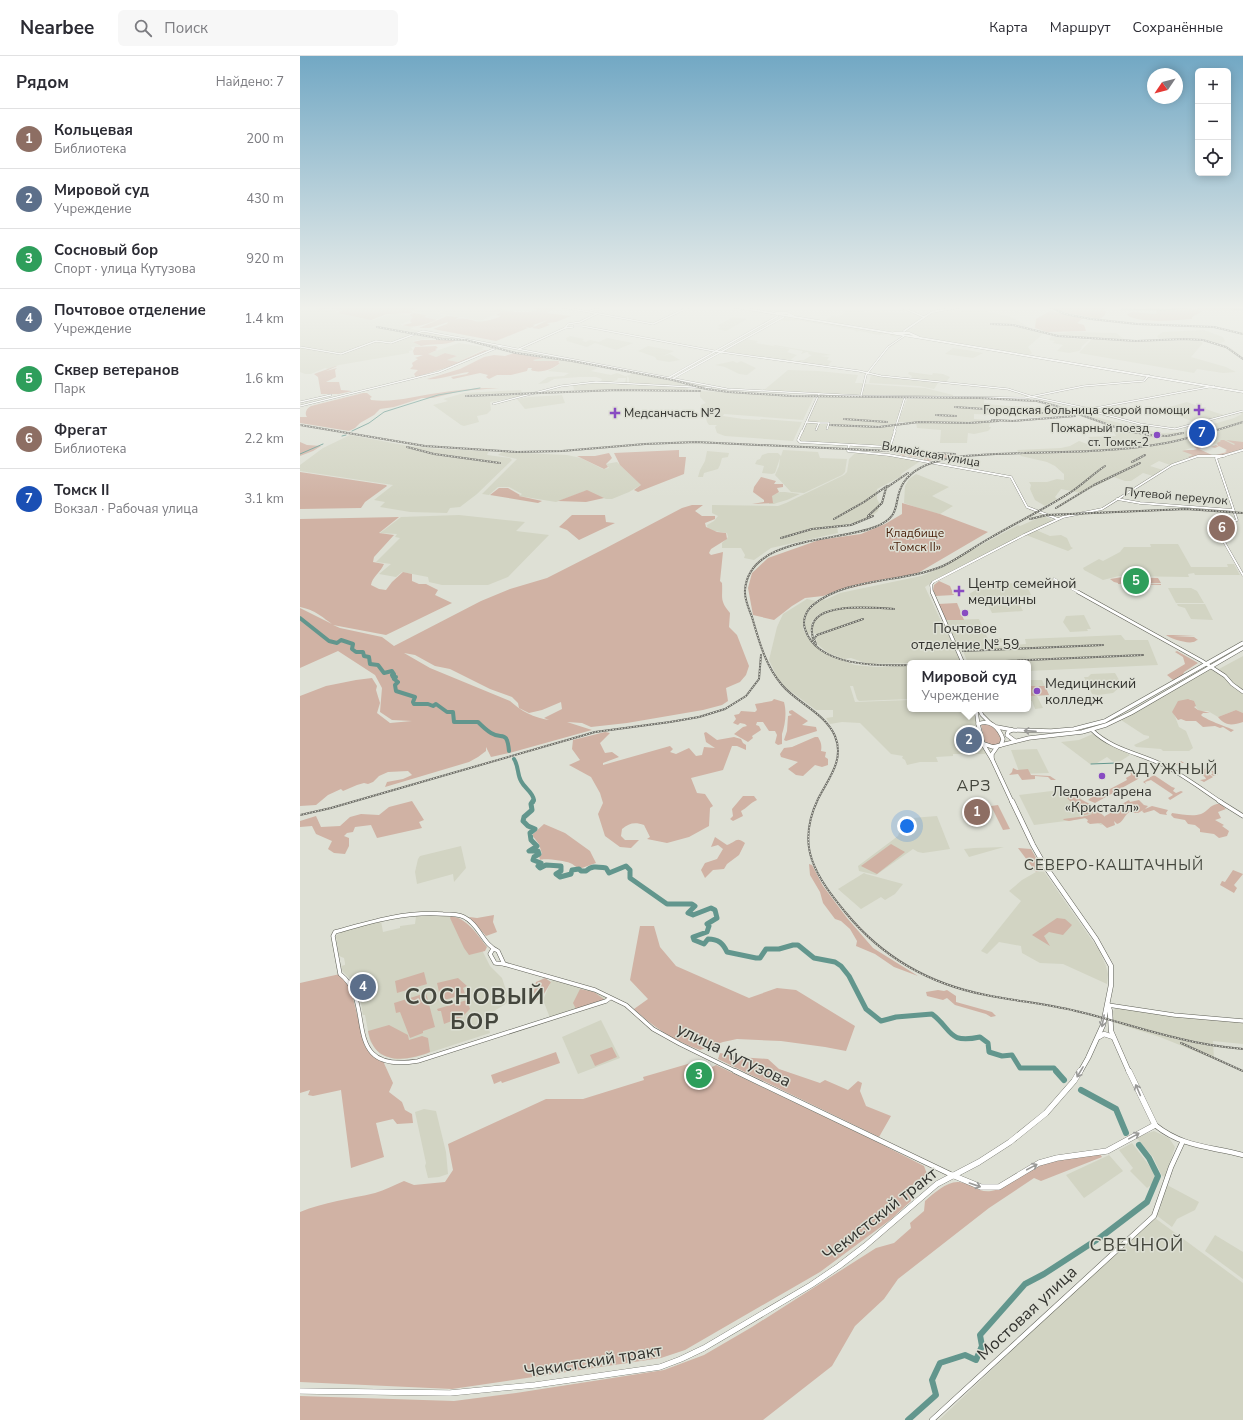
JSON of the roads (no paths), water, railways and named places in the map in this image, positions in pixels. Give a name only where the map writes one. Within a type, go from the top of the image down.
[{"type":"main road","points":[[1121,371],[1148,375]]},
{"type":"main road","points":[[1122,371],[1243,391]]},
{"type":"main road","points":[[983,744],[988,747],[999,746],[1016,741],[1092,730],[1106,725],[1131,713],[1173,688],[1243,643]]},
{"type":"main road","points":[[952,1175],[984,1188],[999,1187],[1039,1163],[1057,1158],[1107,1151],[1156,1125],[1150,1117],[1110,1026],[1110,1011],[1108,1005],[1112,976],[1107,958],[1096,939],[1045,866],[1033,845],[992,759],[983,744],[978,724],[985,722],[1013,730],[1048,732],[1074,729],[1106,721],[1168,686],[1243,648]]},
{"type":"main road","points":[[1168,686],[1173,688]]},
{"type":"main road","points":[[1126,710],[1131,713]]},
{"type":"main road","points":[[992,759],[992,754],[1003,742],[999,730],[994,725]]},
{"type":"main road","points":[[1013,730],[1008,732],[1007,735],[1016,741]]},
{"type":"main road","name":"Чекистский тракт","points":[[300,1390],[450,1394],[535,1385],[660,1367],[681,1360],[811,1285],[865,1246],[937,1184],[979,1162],[1010,1142],[1046,1113],[1074,1081],[1098,1038],[1103,1025],[1105,1010],[1108,1005]]},
{"type":"main road","points":[[1098,1038],[1104,1034],[1114,1038]]},
{"type":"street","points":[[300,406],[342,394],[442,371]]},
{"type":"street","points":[[629,371],[668,378],[676,377],[687,371]]},
{"type":"street","points":[[672,377],[682,371]]},
{"type":"street","points":[[851,371],[885,376],[1008,388],[1033,397],[1092,410],[1140,424],[1175,429],[1243,411]]},
{"type":"street","points":[[861,396],[869,371]]},
{"type":"street","points":[[493,404],[564,386],[596,382],[861,396],[1033,397],[1084,386],[1144,381],[1148,375]]},
{"type":"street","points":[[672,377],[727,389]]},
{"type":"street","points":[[1200,384],[1202,388]]},
{"type":"street","points":[[1092,410],[1213,386]]},
{"type":"street","points":[[300,402],[324,396],[342,394]]},
{"type":"street","points":[[819,394],[798,440],[802,443],[890,447],[905,397]]},
{"type":"street","points":[[324,396],[328,398]]},
{"type":"street","points":[[806,422],[829,423],[826,429]]},
{"type":"street","points":[[816,430],[819,423]]},
{"type":"street","name":"Вилюйская улица","points":[[849,445],[848,451],[890,454],[930,464],[1011,477],[1024,504],[1030,509],[1058,519]]},
{"type":"street","points":[[1243,450],[1216,458],[1233,510],[1238,520],[1215,526],[1243,575]]},
{"type":"street","points":[[962,660],[930,590],[932,584],[1024,535],[1058,519],[1072,514],[1098,510],[1117,500],[1172,465],[1198,456],[1224,456]]},
{"type":"street","name":"Путевой переулок","points":[[1117,500],[1146,504],[1233,510]]},
{"type":"street","points":[[1054,579],[1208,665],[1225,676],[1232,684],[1243,692]]},
{"type":"street","points":[[976,712],[978,724]]},
{"type":"street","points":[[980,712],[990,723]]},
{"type":"street","points":[[1092,730],[1097,735],[1115,746],[1162,764],[1243,816]]},
{"type":"street","points":[[504,964],[498,951],[493,949],[467,919],[461,916],[415,912],[335,932],[333,936],[340,974],[348,980],[354,994],[366,1045],[370,1052],[384,1061],[392,1063],[406,1064],[418,1061],[606,1001],[610,998]]},
{"type":"street","name":"улица Кутузова","points":[[493,949],[490,954],[493,962],[578,984],[610,998],[633,1010],[653,1029],[680,1044],[952,1175]]},
{"type":"street","points":[[1108,1005],[1174,1015],[1243,1021]]},
{"type":"street","points":[[1156,1125],[1182,1143],[1225,1150],[1243,1155]]},
{"type":"street","name":"Мостовая улица","points":[[932,1420],[1154,1216],[1171,1167],[1182,1143]]},
{"type":"waterway","points":[[352,431],[369,423],[384,412],[438,395],[480,388]]},
{"type":"waterway","points":[[342,436],[346,435]]},
{"type":"waterway","points":[[300,454],[323,444]]},
{"type":"waterway","points":[[300,618],[329,641],[337,643],[341,640],[353,644],[352,649],[356,652],[363,652],[364,656],[369,657],[370,664],[378,665],[384,673],[392,671],[394,674],[392,675],[393,677],[396,677],[394,679],[398,682],[395,685],[396,691],[415,697],[413,702],[414,704],[428,704],[433,706],[436,704],[447,712],[453,712],[454,722],[478,722],[491,733],[505,737],[509,751]]},
{"type":"waterway","points":[[514,759],[523,784],[532,794],[534,800],[533,802]]},
{"type":"waterway","points":[[1091,764],[1117,763]]},
{"type":"waterway","points":[[533,801],[531,804],[532,810],[524,817],[523,821],[528,826],[535,829],[530,833],[531,840],[537,846],[529,851],[538,851],[539,854],[534,857],[533,860],[541,863],[538,866],[540,868],[546,865],[561,866],[561,871],[556,874],[560,877],[571,874],[572,870],[579,869],[581,871],[586,871],[593,867],[598,867],[606,868],[609,873],[626,866],[630,870],[630,878],[667,904],[692,904],[695,906],[688,913],[693,915],[711,908],[715,910],[717,918],[707,924],[709,926],[707,932],[693,937],[694,940],[704,944],[708,939],[715,940],[722,944],[727,952],[756,958],[760,958],[766,949],[779,949],[798,945],[814,958],[835,962],[841,966],[849,976],[866,1009],[881,1021],[896,1017],[932,1014],[956,1037],[962,1039],[980,1037],[988,1043],[989,1052],[1002,1056],[1012,1055],[1020,1068],[1054,1068],[1057,1072]]},
{"type":"waterway","points":[[1056,1071],[1064,1080]]},
{"type":"waterway","points":[[1081,1090],[1116,1109],[1126,1133]]},
{"type":"waterway","points":[[908,1420],[936,1395],[932,1380],[940,1363],[965,1355],[976,1360],[982,1346],[980,1335],[1025,1284],[1044,1274],[1101,1237],[1147,1202],[1158,1176],[1149,1158],[1139,1145]]},
{"type":"railway","points":[[623,371],[673,380],[706,389],[729,392],[792,396],[980,398],[1037,401],[1056,406],[1126,431],[1151,435]]},
{"type":"railway","points":[[466,396],[618,390],[700,391]]},
{"type":"railway","points":[[955,407],[1042,413]]},
{"type":"railway","points":[[936,415],[956,416]]},
{"type":"railway","points":[[992,420],[1013,421],[1075,416]]},
{"type":"railway","points":[[844,419],[887,422]]},
{"type":"railway","points":[[830,425],[879,427],[919,422],[969,423],[998,421]]},
{"type":"railway","points":[[1017,453],[1092,451],[1148,446],[1185,439],[1243,422]]},
{"type":"railway","points":[[300,425],[425,446],[517,452],[562,451],[645,444],[696,442],[955,454]]},
{"type":"railway","points":[[1146,435],[1167,436],[1183,433]]},
{"type":"railway","points":[[407,447],[434,454],[500,463]]},
{"type":"railway","points":[[1023,453],[959,457],[942,460],[927,465],[914,472],[904,482],[900,489],[894,512],[890,518],[884,522],[875,527],[859,532],[819,539],[778,550],[762,559],[750,572],[745,590],[745,597],[760,644],[771,669],[788,691],[825,721],[835,736],[838,745],[837,761],[818,799],[810,821],[808,837],[812,860],[818,874],[836,901],[860,929],[892,956],[908,967],[926,976],[945,984],[986,995],[1054,1006],[1196,1042],[1243,1049]]},
{"type":"railway","points":[[1132,462],[1145,455]]},
{"type":"railway","points":[[1056,508],[1094,485],[1140,463]]},
{"type":"railway","points":[[907,665],[882,665],[850,662],[822,651],[812,641],[805,629],[804,619],[808,610],[827,596],[842,589],[911,575],[943,566],[1061,498],[1105,466]]},
{"type":"railway","points":[[868,516],[882,503],[886,488],[908,473]]},
{"type":"railway","points":[[834,519],[864,502],[887,486]]},
{"type":"railway","points":[[1030,519],[1047,515],[1186,509],[1243,513]]},
{"type":"railway","points":[[781,538],[812,529],[851,525],[873,516]]},
{"type":"railway","points":[[813,640],[812,628],[815,619],[823,614],[834,610],[861,607],[894,609]]},
{"type":"railway","points":[[816,644],[814,639],[817,635],[863,619]]},
{"type":"railway","points":[[963,651],[1103,645]]},
{"type":"railway","points":[[300,815],[331,808],[595,732],[699,717],[725,709],[746,696],[759,679],[761,655]]},
{"type":"railway","points":[[1027,660],[1143,655]]},
{"type":"railway","points":[[1181,1043],[1243,1071]]},
{"type":"place","name":"Городская больница скорой помощи","points":[[1199,410]]},
{"type":"place","name":"Медсанчасть №2","points":[[615,413]]},
{"type":"place","name":"Томск II","points":[[1202,433]]},
{"type":"place","name":"Пожарный поезд ст. Томск-2","points":[[1157,435]]},
{"type":"place","name":"Фрегат","points":[[1222,528]]},
{"type":"place","name":"Сквер ветеранов","points":[[1136,581]]},
{"type":"place","name":"Центр семейной медицины","points":[[959,591]]},
{"type":"place","name":"Почтовое отделение № 59","points":[[965,613]]},
{"type":"place","name":"Медицинский колледж","points":[[1037,691]]},
{"type":"place","name":"Мировой суд","points":[[969,740]]},
{"type":"place","name":"Ледовая арена «Кристалл»","points":[[1102,776]]},
{"type":"place","name":"Кольцевая","points":[[977,812]]},
{"type":"place","name":"Почтовое отделение","points":[[363,987]]},
{"type":"place","name":"Сосновый бор","points":[[699,1075]]},
{"type":"district","name":"РАДУЖНЫЙ","points":[[1166,769]]},
{"type":"district","name":"АРЗ","points":[[974,786]]},
{"type":"district","name":"СЕВЕРО-КАШТАЧНЫЙ","points":[[1114,865]]},
{"type":"district","name":"СОСНОВЫЙ БОР","points":[[475,1010]]},
{"type":"district","name":"СВЕЧНОЙ","points":[[1137,1245]]},
{"type":"park label","name":"Кладбище «Томск II»","points":[[915,540]]}]
